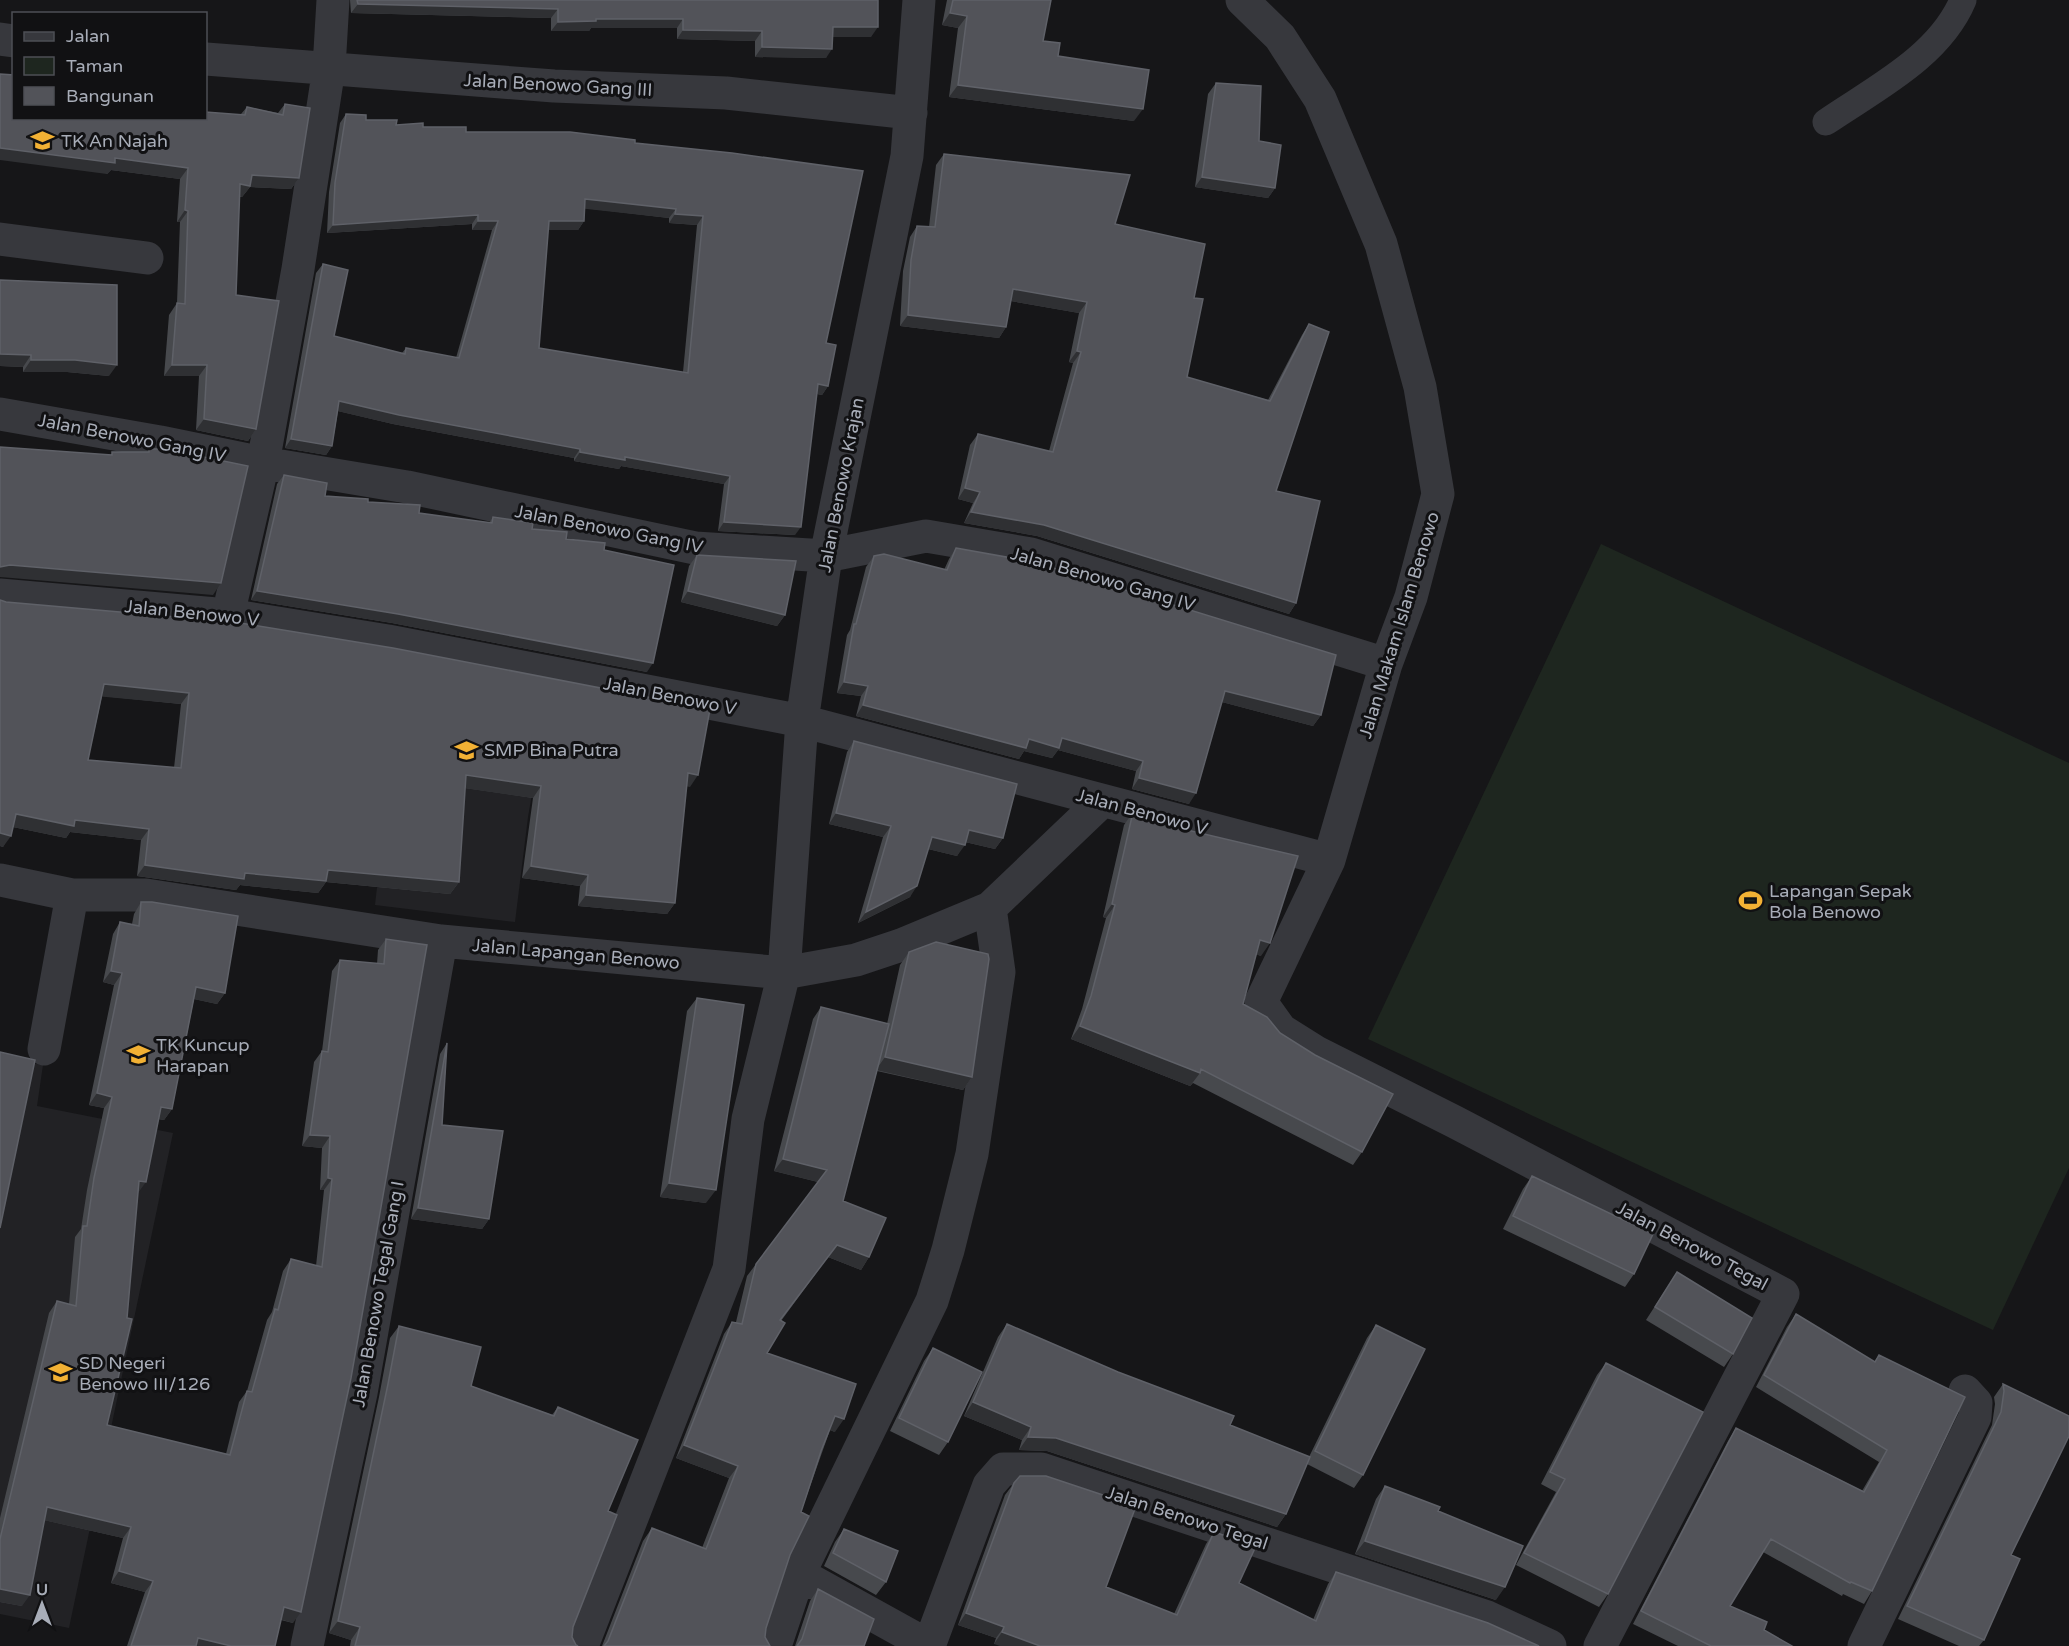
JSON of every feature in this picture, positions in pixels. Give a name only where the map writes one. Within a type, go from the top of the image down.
[{"type":"street","points":[[228,615],[263,463],[298,269],[328,68],[333,0]]},
{"type":"street","name":"Jalan Benowo Krajan","points":[[582,1646],[729,1269],[748,1119],[784,973],[802,721],[826,556],[905,168],[919,0]]},
{"type":"street","name":"Jalan Makam Islam Benowo","points":[[1242,0],[1280,37],[1320,99],[1381,244],[1420,387],[1438,494],[1411,597],[1386,664],[1329,860],[1261,1002]]},
{"type":"street","name":"Jalan Benowo Gang III","points":[[207,58],[554,86],[726,93],[911,113]]},
{"type":"street","points":[[0,239],[147,258]]},
{"type":"street","name":"Jalan Benowo Gang IV","points":[[0,414],[407,487],[695,548],[826,556],[926,536],[1031,554],[1386,664]]},
{"type":"street","name":"Jalan Benowo V","points":[[0,595],[228,615],[388,641],[802,721],[1329,860]]},
{"type":"street","name":"Jalan Lapangan Benowo","points":[[0,880],[72,895],[146,895],[441,941],[784,973],[856,960],[901,945],[990,908],[1102,801]]},
{"type":"street","points":[[44,1049],[72,895]]},
{"type":"street","points":[[775,1646],[799,1574],[932,1301],[948,1250],[972,1154],[999,972],[990,908]]},
{"type":"street","name":"Jalan Benowo Tegal Gang I","points":[[307,1646],[361,1393],[441,941]]},
{"type":"street","name":"Jalan Benowo Tegal","points":[[1261,1002],[1281,1030],[1316,1052],[1455,1122],[1783,1294],[1600,1646]]},
{"type":"street","points":[[1864,1646],[1975,1417],[1976,1403],[1965,1391]]},
{"type":"street","name":"Jalan Benowo Tegal","points":[[799,1574],[929,1646],[989,1485],[1004,1469],[1041,1469],[1487,1617],[1550,1646]]},
{"type":"lane","points":[[1826,122],[1920,58],[1946,31],[1963,0]]},
{"type":"shaded area","name":"SMP Bina Putra","points":[[403,656],[551,684],[528,817],[515,922],[375,905]]},
{"type":"shaded area","name":"SD Negeri Benowo III/126","points":[[0,1058],[43,1065],[37,1106],[173,1133],[69,1628],[0,1614]]},
{"type":"green space","name":"Lapangan Sepak Bola Benowo","points":[[1601,544],[2069,763],[2069,1168],[1993,1330],[1368,1039]]},
{"type":"building","points":[[357,0],[878,0],[878,27],[833,27],[832,49],[762,47],[762,31],[683,30],[683,19],[596,19],[596,21],[558,22],[558,9],[358,4]]},
{"type":"building","points":[[953,0],[1051,0],[1043,41],[1060,43],[1058,56],[1149,70],[1143,109],[958,85],[967,16],[950,13]]},
{"type":"building","points":[[0,74],[12,75],[12,120],[207,120],[207,112],[245,115],[247,107],[283,115],[285,104],[310,108],[299,178],[252,175],[250,186],[240,184],[236,295],[279,301],[256,429],[204,419],[207,365],[172,365],[177,303],[185,304],[188,211],[185,210],[188,168],[115,158],[115,163],[0,148]]},
{"type":"building","points":[[1216,83],[1261,86],[1259,141],[1281,145],[1275,188],[1202,177]]},
{"type":"building","points":[[346,114],[366,115],[366,120],[397,120],[396,125],[423,123],[423,127],[466,127],[466,132],[570,132],[635,140],[635,143],[732,153],[863,171],[826,343],[836,345],[828,386],[818,384],[801,527],[724,522],[730,476],[625,457],[625,460],[580,452],[580,449],[399,415],[339,401],[332,446],[291,439],[323,264],[348,270],[334,336],[405,354],[406,348],[459,358],[498,221],[478,221],[478,215],[333,225],[335,183]],"holes":[[[585,199],[676,209],[675,214],[703,216],[688,373],[539,348],[549,221],[584,221]]]},
{"type":"building","points":[[944,154],[1130,175],[1115,224],[1205,244],[1194,298],[1203,299],[1187,377],[1270,401],[1309,324],[1329,332],[1276,491],[1320,501],[1296,603],[1044,525],[971,512],[980,492],[965,488],[978,434],[1053,452],[1081,352],[1077,351],[1087,302],[1013,289],[1006,327],[908,315],[911,260],[917,226],[935,227]]},
{"type":"building","points":[[0,280],[117,285],[117,365],[75,360],[31,360],[31,355],[0,354]]},
{"type":"building","points":[[0,447],[112,455],[112,452],[149,452],[149,449],[165,449],[248,466],[221,583],[10,565],[0,567]]},
{"type":"building","points":[[284,475],[327,483],[325,496],[368,499],[368,502],[420,505],[419,513],[492,523],[493,517],[533,523],[532,529],[567,532],[566,539],[605,543],[604,550],[674,565],[653,663],[398,614],[257,591]]},
{"type":"building","points":[[956,548],[1034,562],[1336,655],[1321,715],[1225,691],[1196,793],[1139,778],[1143,761],[1062,738],[1059,748],[1029,739],[1026,748],[863,705],[868,686],[844,682],[854,624],[856,624],[874,556],[884,554],[947,570]]},
{"type":"building","points":[[697,555],[796,561],[785,615],[688,591]]},
{"type":"building","points":[[0,600],[234,622],[393,648],[710,709],[698,775],[688,773],[675,903],[586,895],[588,875],[531,866],[541,786],[466,775],[459,882],[328,870],[326,881],[245,873],[244,879],[145,865],[149,829],[75,820],[74,826],[16,814],[11,836],[0,833]],"holes":[[[104,684],[189,693],[181,768],[88,760]]]},
{"type":"building","points":[[854,741],[1017,784],[1003,838],[969,830],[965,845],[932,837],[917,886],[866,912],[891,826],[836,813]]},
{"type":"building","points":[[1133,812],[1188,827],[1187,830],[1298,856],[1270,943],[1260,940],[1243,1004],[1267,1017],[1280,1033],[1315,1055],[1393,1094],[1362,1152],[1201,1069],[1200,1073],[1080,1026],[1091,996],[1115,905],[1112,904]]},
{"type":"building","points":[[141,902],[238,916],[225,993],[196,987],[172,1109],[161,1107],[146,1182],[139,1181],[127,1318],[132,1319],[107,1425],[230,1455],[247,1391],[252,1392],[275,1309],[278,1310],[291,1259],[322,1267],[332,1179],[328,1178],[330,1136],[310,1135],[322,1051],[328,1052],[340,960],[384,964],[386,939],[427,945],[351,1378],[301,1612],[284,1607],[275,1646],[231,1646],[198,1638],[196,1646],[131,1646],[153,1581],[119,1571],[131,1527],[47,1507],[30,1595],[0,1589],[0,1539],[57,1301],[76,1306],[83,1226],[87,1226],[94,1178],[112,1097],[97,1093],[122,973],[111,971],[120,922],[139,926]]},
{"type":"building","points":[[936,942],[988,954],[972,1077],[885,1057],[909,952]]},
{"type":"building","points":[[697,998],[744,1005],[716,1190],[669,1183]]},
{"type":"building","points":[[821,1007],[889,1024],[843,1201],[886,1218],[869,1257],[837,1245],[780,1320],[785,1323],[767,1353],[856,1384],[844,1419],[835,1416],[821,1451],[801,1512],[809,1516],[790,1555],[766,1628],[765,1637],[770,1646],[604,1646],[608,1641],[652,1528],[706,1549],[738,1466],[684,1445],[732,1322],[742,1324],[756,1264],[827,1170],[783,1159]]},
{"type":"building","points":[[447,1043],[442,1125],[503,1131],[489,1219],[418,1208]]},
{"type":"building","points":[[0,1052],[35,1060],[0,1228]]},
{"type":"building","points":[[1532,1176],[1653,1234],[1634,1274],[1513,1216]]},
{"type":"building","points":[[1677,1272],[1752,1318],[1733,1354],[1655,1307]]},
{"type":"building","points":[[1796,1314],[1875,1362],[1879,1355],[1965,1397],[1872,1591],[1850,1583],[1771,1539],[1730,1606],[1767,1622],[1764,1630],[1792,1646],[1711,1646],[1641,1611],[1736,1428],[1864,1492],[1887,1450],[1764,1375]]},
{"type":"building","points":[[1007,1324],[1118,1372],[1234,1416],[1230,1425],[1310,1457],[1286,1514],[1056,1438],[1028,1437],[1031,1427],[973,1402]]},
{"type":"building","points":[[1376,1325],[1425,1349],[1363,1475],[1315,1451]]},
{"type":"building","points":[[399,1326],[481,1347],[471,1386],[554,1416],[558,1407],[638,1440],[608,1511],[617,1515],[573,1627],[572,1637],[578,1646],[355,1646],[360,1627],[338,1621]]},
{"type":"building","points":[[933,1348],[982,1372],[948,1442],[899,1418]]},
{"type":"building","points":[[1606,1363],[1703,1412],[1608,1594],[1524,1553],[1565,1479],[1550,1472]]},
{"type":"building","points":[[2003,1384],[2069,1416],[2069,1436],[2011,1555],[2020,1559],[1984,1640],[1907,1606],[2001,1412]]},
{"type":"building","points":[[1020,1476],[1046,1476],[1136,1506],[1106,1587],[1177,1615],[1214,1532],[1256,1546],[1239,1583],[1316,1621],[1336,1572],[1488,1623],[1539,1646],[1040,1646],[1002,1632],[1004,1627],[966,1613],[1014,1483]]},
{"type":"building","points":[[1385,1486],[1440,1507],[1438,1511],[1523,1546],[1505,1587],[1365,1541]]},
{"type":"building","points":[[844,1529],[898,1551],[886,1582],[833,1553]]},
{"type":"building","points":[[818,1589],[874,1619],[864,1646],[797,1646],[802,1639]]},
{"type":"place","name":"TK An Najah","points":[[43,141]]},
{"type":"place","name":"SMP Bina Putra","points":[[466,750]]},
{"type":"place","name":"Lapangan Sepak Bola Benowo","points":[[1751,901]]},
{"type":"place","name":"TK Kuncup Harapan","points":[[138,1055]]},
{"type":"place","name":"SD Negeri Benowo III/126","points":[[61,1373]]}]
